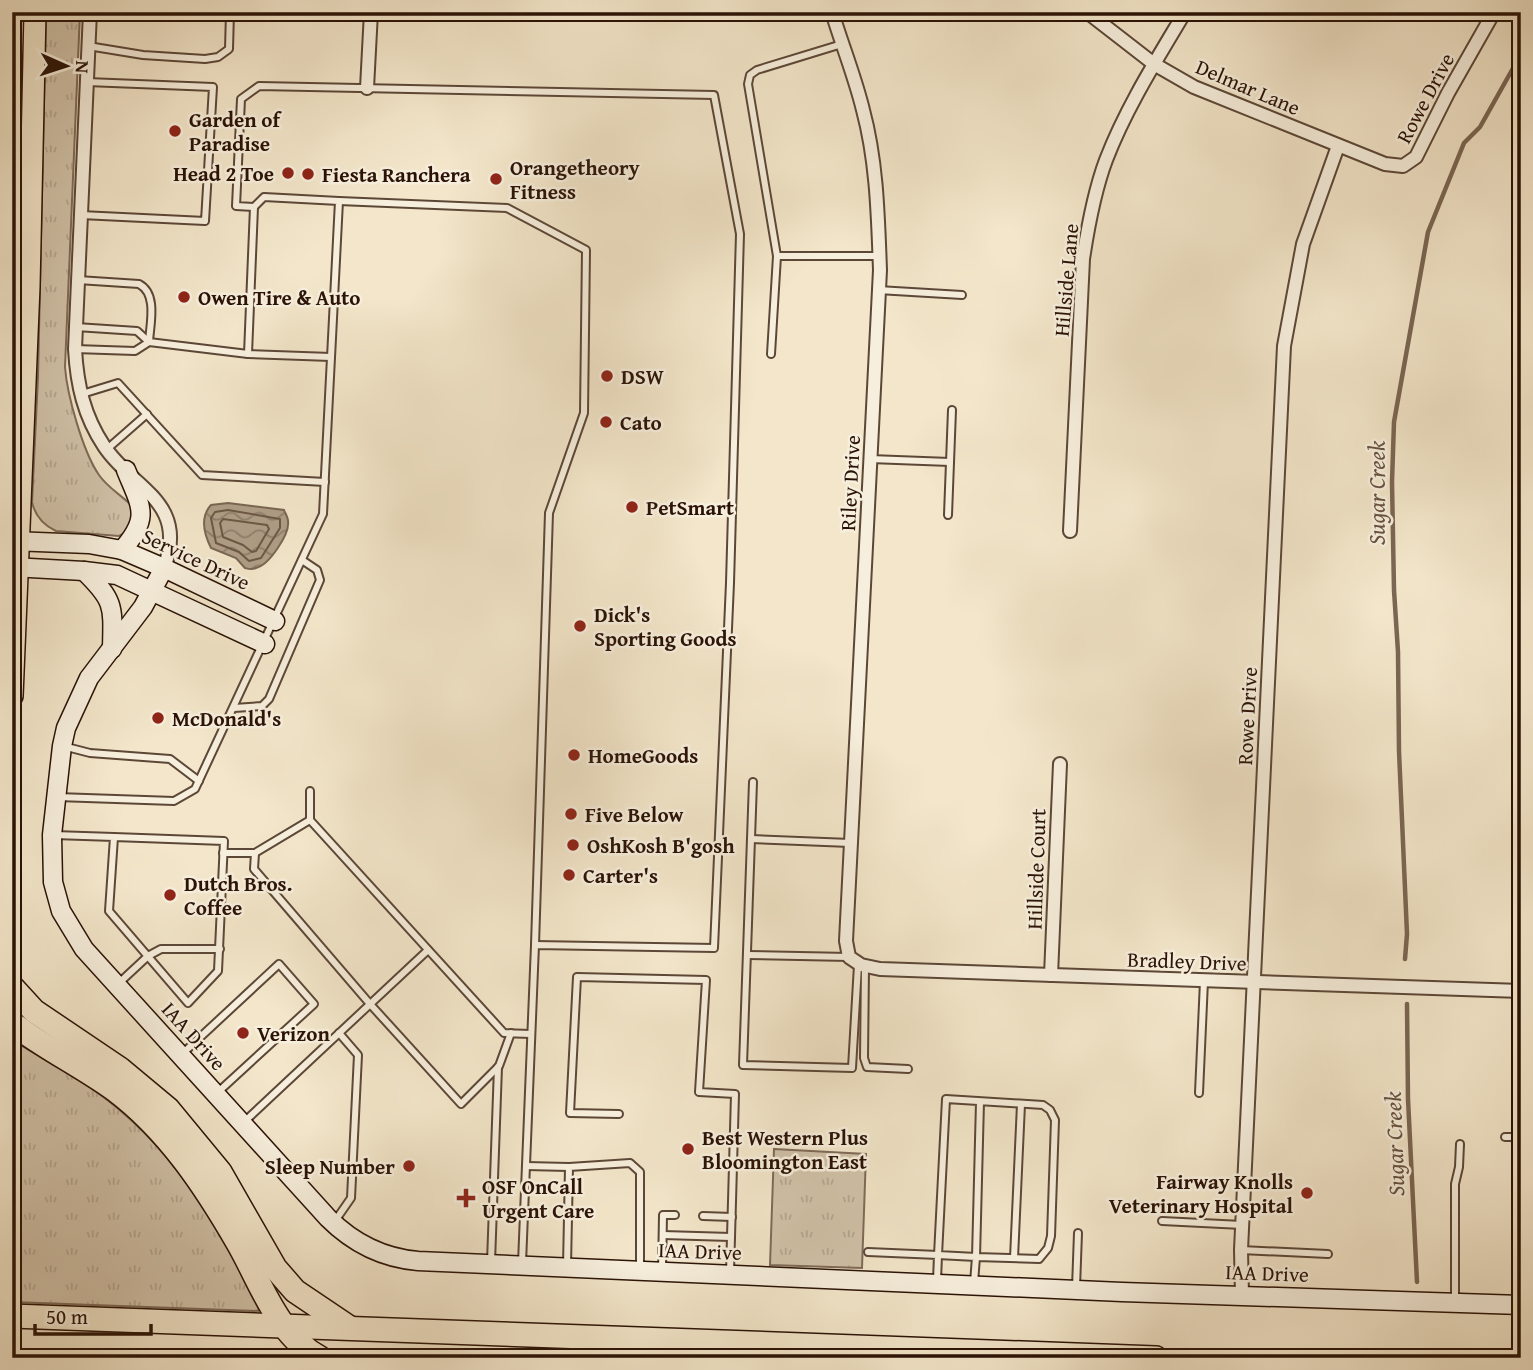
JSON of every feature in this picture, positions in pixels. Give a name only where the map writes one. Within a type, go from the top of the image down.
[{"type":"highway","points":[[12,987],[34,1011],[120,1069],[168,1109],[220,1172],[275,1268],[295,1291],[350,1328]]},
{"type":"highway","points":[[12,1023],[116,1091],[172,1144],[200,1179],[221,1213],[283,1326],[320,1358]]},
{"type":"highway","points":[[12,1316],[1156,1358]]},
{"type":"main road","points":[[12,696],[35,12]]},
{"type":"street","points":[[90,12],[75,349],[80,394],[106,450],[146,487],[163,510],[168,523],[169,544],[169,556],[164,568]]},
{"type":"street","points":[[366,88],[371,12]]},
{"type":"street","name":"Riley Drive","points":[[832,12],[863,108],[871,148],[879,256],[846,941],[856,961]]},
{"type":"street","name":"Delmar Lane","points":[[1087,12],[1154,64],[1224,100],[1385,164],[1408,164]]},
{"type":"street","name":"Hillside Lane","points":[[1070,531],[1083,259],[1088,229],[1106,159],[1154,64],[1185,12]]},
{"type":"street","name":"Rowe Drive","points":[[1408,164],[1416,157],[1448,93],[1494,12]]},
{"type":"street","points":[[1514,12],[1521,16]]},
{"type":"street","name":"Rowe Drive","points":[[1242,1295],[1242,1224],[1284,346],[1303,244],[1338,146]]},
{"type":"street","points":[[122,550],[141,524],[141,506],[126,470]]},
{"type":"street","name":"Service Drive","points":[[15,555],[89,544],[122,550],[275,621]]},
{"type":"street","points":[[15,555],[117,575],[265,644]]},
{"type":"street","name":"IAA Drive","points":[[164,568],[143,607],[89,678],[79,696],[62,746],[52,835],[53,882],[61,911],[84,949],[333,1224],[358,1243],[390,1258],[418,1262],[1521,1306]]},
{"type":"street","points":[[84,570],[106,593],[113,615],[112,649]]},
{"type":"street","name":"Hillside Court","points":[[1051,975],[1060,764]]},
{"type":"street","name":"Bradley Drive","points":[[856,961],[880,969],[1521,991]]},
{"type":"lane","points":[[88,46],[143,55],[205,59],[218,57],[229,49],[230,12]]},
{"type":"lane","points":[[771,354],[777,256],[750,104],[750,75],[757,70],[842,44]]},
{"type":"lane","points":[[82,215],[205,221],[213,87],[87,82]]},
{"type":"lane","points":[[254,207],[236,206],[241,99],[258,86],[714,95],[740,234],[730,583],[714,948],[535,945]]},
{"type":"lane","points":[[248,354],[254,207],[264,197],[507,208],[586,250],[584,413],[550,513],[522,1266]]},
{"type":"lane","points":[[55,797],[174,801],[195,789],[200,781],[323,514],[339,201]]},
{"type":"lane","points":[[777,256],[879,256]]},
{"type":"lane","points":[[78,280],[139,284],[146,288],[151,298],[149,342]]},
{"type":"lane","points":[[878,290],[962,295]]},
{"type":"lane","points":[[76,327],[137,331],[149,342],[248,354],[331,358]]},
{"type":"lane","points":[[75,349],[135,351],[149,342]]},
{"type":"lane","points":[[80,394],[118,383],[202,475],[325,482]]},
{"type":"lane","points":[[948,515],[952,410]]},
{"type":"lane","points":[[106,450],[146,414]]},
{"type":"lane","points":[[870,459],[950,462]]},
{"type":"lane","points":[[234,708],[262,706],[269,699],[320,580],[317,570],[302,560]]},
{"type":"lane","points":[[62,746],[90,753],[170,759],[200,781]]},
{"type":"lane","points":[[753,782],[743,1065],[852,1068],[856,961]]},
{"type":"lane","points":[[310,791],[310,820],[428,950],[504,1033],[531,1034]]},
{"type":"lane","points":[[223,852],[255,853],[310,820]]},
{"type":"lane","points":[[52,835],[114,837],[224,841],[218,971],[188,1003],[109,911],[114,837]]},
{"type":"lane","points":[[751,839],[852,843]]},
{"type":"lane","points":[[255,853],[254,869],[370,1004],[461,1104],[498,1068]]},
{"type":"lane","points":[[117,985],[148,956],[161,949],[220,949]]},
{"type":"lane","points":[[242,1124],[428,950]]},
{"type":"lane","points":[[747,955],[856,961]]},
{"type":"lane","points":[[856,961],[867,1068],[908,1069]]},
{"type":"lane","points":[[180,1055],[279,964],[314,1004],[216,1094]]},
{"type":"lane","points":[[619,1114],[570,1113],[577,977],[706,980],[699,1091],[735,1094],[730,1275]]},
{"type":"lane","points":[[1199,1093],[1204,981]]},
{"type":"lane","points":[[333,1224],[351,1198],[358,1055],[339,1033]]},
{"type":"lane","points":[[491,1264],[498,1068],[511,1033]]},
{"type":"lane","points":[[868,1252],[938,1255],[976,1257],[1039,1259],[1048,1248],[1051,1236],[1055,1120],[1050,1110],[1043,1105],[946,1099],[938,1255],[936,1284]]},
{"type":"lane","points":[[974,1285],[980,1102]]},
{"type":"lane","points":[[1014,1258],[1021,1104]]},
{"type":"lane","points":[[1505,1137],[1521,1137]]},
{"type":"lane","points":[[1455,1303],[1455,1184],[1460,1144]]},
{"type":"lane","points":[[526,1166],[569,1167],[630,1163],[637,1168],[640,1172],[640,1271]]},
{"type":"lane","points":[[567,1268],[569,1167]]},
{"type":"lane","points":[[662,1272],[663,1215],[675,1215]]},
{"type":"lane","points":[[703,1216],[732,1217]]},
{"type":"lane","points":[[1162,1221],[1242,1224]]},
{"type":"lane","points":[[1076,1290],[1078,1233]]},
{"type":"lane","points":[[663,1235],[731,1237]]},
{"type":"lane","points":[[1241,1250],[1328,1254]]},
{"type":"green space","points":[[46,12],[80,12],[65,367],[77,423],[93,465],[106,483],[131,505],[133,512],[127,532],[119,536],[56,531],[40,520],[32,502],[38,377]]},
{"type":"green space","points":[[12,1040],[95,1091],[148,1136],[209,1216],[259,1306],[258,1311],[12,1302]]},
{"type":"green space","points":[[774,1149],[866,1154],[862,1268],[770,1265]]},
{"type":"water","points":[[228,503],[284,510],[288,521],[286,533],[272,555],[261,566],[245,568],[236,558],[211,548],[206,537],[205,515],[211,505]]},
{"type":"waterway","name":"Sugar Creek","points":[[1405,959],[1407,934],[1394,590],[1394,422],[1428,232],[1464,143],[1480,127],[1521,54]]},
{"type":"waterway","name":"Sugar Creek","points":[[1407,1004],[1408,1099],[1417,1282]]},
{"type":"place","name":"Garden of Paradise","points":[[175,131]]},
{"type":"place","name":"Head 2 Toe","points":[[288,173]]},
{"type":"place","name":"Fiesta Ranchera","points":[[308,174]]},
{"type":"place","name":"Orangetheory Fitness","points":[[496,179]]},
{"type":"place","name":"Owen Tire & Auto","points":[[184,297]]},
{"type":"place","name":"DSW","points":[[607,376]]},
{"type":"place","name":"Cato","points":[[606,422]]},
{"type":"place","name":"PetSmart","points":[[632,507]]},
{"type":"place","name":"Dick's Sporting Goods","points":[[580,626]]},
{"type":"place","name":"McDonald's","points":[[158,718]]},
{"type":"place","name":"HomeGoods","points":[[574,755]]},
{"type":"place","name":"Five Below","points":[[571,814]]},
{"type":"place","name":"OshKosh B'gosh","points":[[573,845]]},
{"type":"place","name":"Carter's","points":[[569,875]]},
{"type":"place","name":"Dutch Bros. Coffee","points":[[170,895]]},
{"type":"place","name":"Verizon","points":[[243,1033]]},
{"type":"place","name":"Best Western Plus Bloomington East","points":[[688,1149]]},
{"type":"place","name":"Sleep Number","points":[[409,1166]]},
{"type":"place","name":"Fairway Knolls Veterinary Hospital","points":[[1307,1193]]},
{"type":"place","name":"OSF OnCall Urgent Care","points":[[466,1198]]}]
